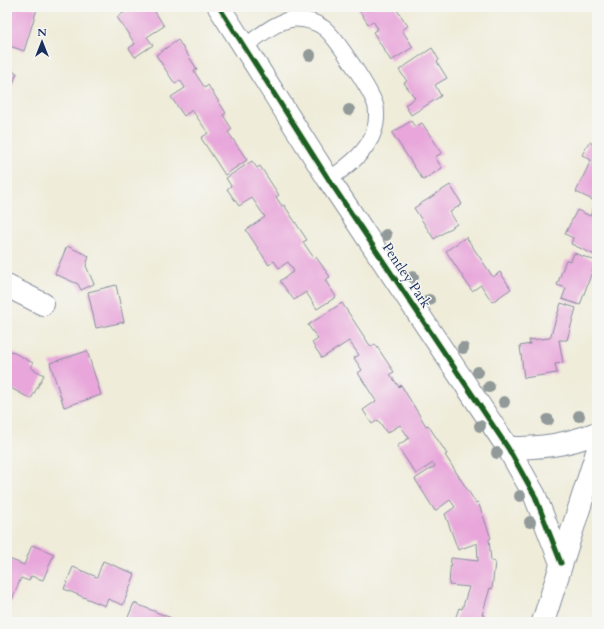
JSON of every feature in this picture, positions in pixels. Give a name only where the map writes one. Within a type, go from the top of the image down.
[{"type":"street","name":"Pentley Park","points":[[219,7],[329,180],[508,448],[535,496],[561,563]]},
{"type":"street","points":[[7,286],[43,304]]},
{"type":"street","points":[[508,448],[530,448],[559,445],[597,433]]},
{"type":"street","points":[[543,622],[597,452]]},
{"type":"lane","points":[[244,46],[283,21],[294,19],[309,21],[324,27],[333,36],[370,92],[376,106],[377,118],[375,130],[370,142],[360,155],[329,180]]},
{"type":"building","points":[[7,7],[32,7],[37,9],[24,51],[7,45]]},
{"type":"building","points":[[133,7],[152,7],[164,26],[147,37],[153,45],[135,57],[129,48],[135,44],[117,17]]},
{"type":"building","points":[[357,7],[395,7],[408,26],[402,30],[413,47],[391,61],[373,32],[378,29],[373,21],[368,24]]},
{"type":"building","points":[[178,40],[197,69],[194,71],[199,79],[205,88],[208,85],[226,113],[223,115],[232,129],[228,132],[247,160],[225,175],[201,138],[208,133],[192,110],[184,116],[171,97],[185,88],[180,80],[175,84],[156,55]]},
{"type":"building","points":[[432,48],[439,60],[437,62],[447,78],[435,85],[441,96],[411,115],[405,105],[415,98],[404,83],[407,81],[399,70]]},
{"type":"building","points":[[7,69],[17,73],[7,99]]},
{"type":"building","points":[[411,121],[415,127],[422,123],[442,153],[435,157],[442,168],[423,180],[392,133]]},
{"type":"building","points":[[589,142],[597,146],[597,202],[576,192],[591,160],[582,155]]},
{"type":"building","points":[[252,161],[257,168],[260,166],[279,195],[276,197],[282,206],[284,205],[307,240],[303,242],[330,277],[325,280],[336,297],[317,309],[306,292],[294,300],[280,281],[294,271],[288,262],[279,268],[274,261],[269,265],[246,230],[265,217],[252,198],[239,206],[227,189],[231,186],[226,178]]},
{"type":"building","points":[[450,185],[462,204],[450,212],[457,224],[434,239],[414,208]]},
{"type":"building","points":[[594,207],[597,208],[597,256],[571,244],[573,238],[565,234],[577,210],[590,216]]},
{"type":"building","points":[[466,237],[493,277],[500,272],[511,289],[492,302],[481,285],[472,291],[446,251]]},
{"type":"building","points":[[67,246],[89,256],[86,266],[94,284],[81,290],[78,284],[55,274]]},
{"type":"building","points":[[574,253],[596,261],[580,305],[562,299],[566,288],[557,285],[566,260],[571,261]]},
{"type":"building","points":[[116,285],[124,322],[96,328],[88,292]]},
{"type":"building","points":[[342,303],[371,347],[375,344],[394,372],[390,374],[399,387],[401,385],[426,426],[428,425],[447,454],[445,455],[476,503],[478,502],[491,538],[489,539],[491,561],[495,562],[492,589],[490,588],[482,615],[484,615],[482,622],[454,622],[459,608],[462,609],[469,587],[449,585],[451,558],[478,561],[477,543],[458,550],[445,514],[455,507],[450,500],[435,511],[415,479],[435,466],[433,463],[416,474],[397,446],[409,438],[400,425],[387,433],[378,420],[372,424],[363,410],[376,401],[358,373],[362,370],[354,358],[359,355],[349,341],[322,358],[312,343],[318,339],[308,325]]},
{"type":"building","points":[[561,303],[576,308],[567,340],[559,340],[563,363],[555,364],[557,373],[524,378],[520,346],[530,344],[529,340],[550,338]]},
{"type":"building","points":[[7,349],[33,363],[31,368],[44,375],[31,399],[7,386]]},
{"type":"building","points":[[87,351],[101,395],[64,407],[50,363]]},
{"type":"building","points":[[32,545],[54,554],[43,580],[31,576],[29,581],[21,578],[11,602],[7,601],[7,558],[24,565]]},
{"type":"building","points":[[103,561],[135,574],[123,605],[108,599],[105,606],[64,589],[73,567],[97,577]]},
{"type":"building","points":[[134,603],[181,622],[126,622]]},
{"type":"cycle path","points":[[219,7],[329,180],[508,448],[535,496],[561,563]]}]
